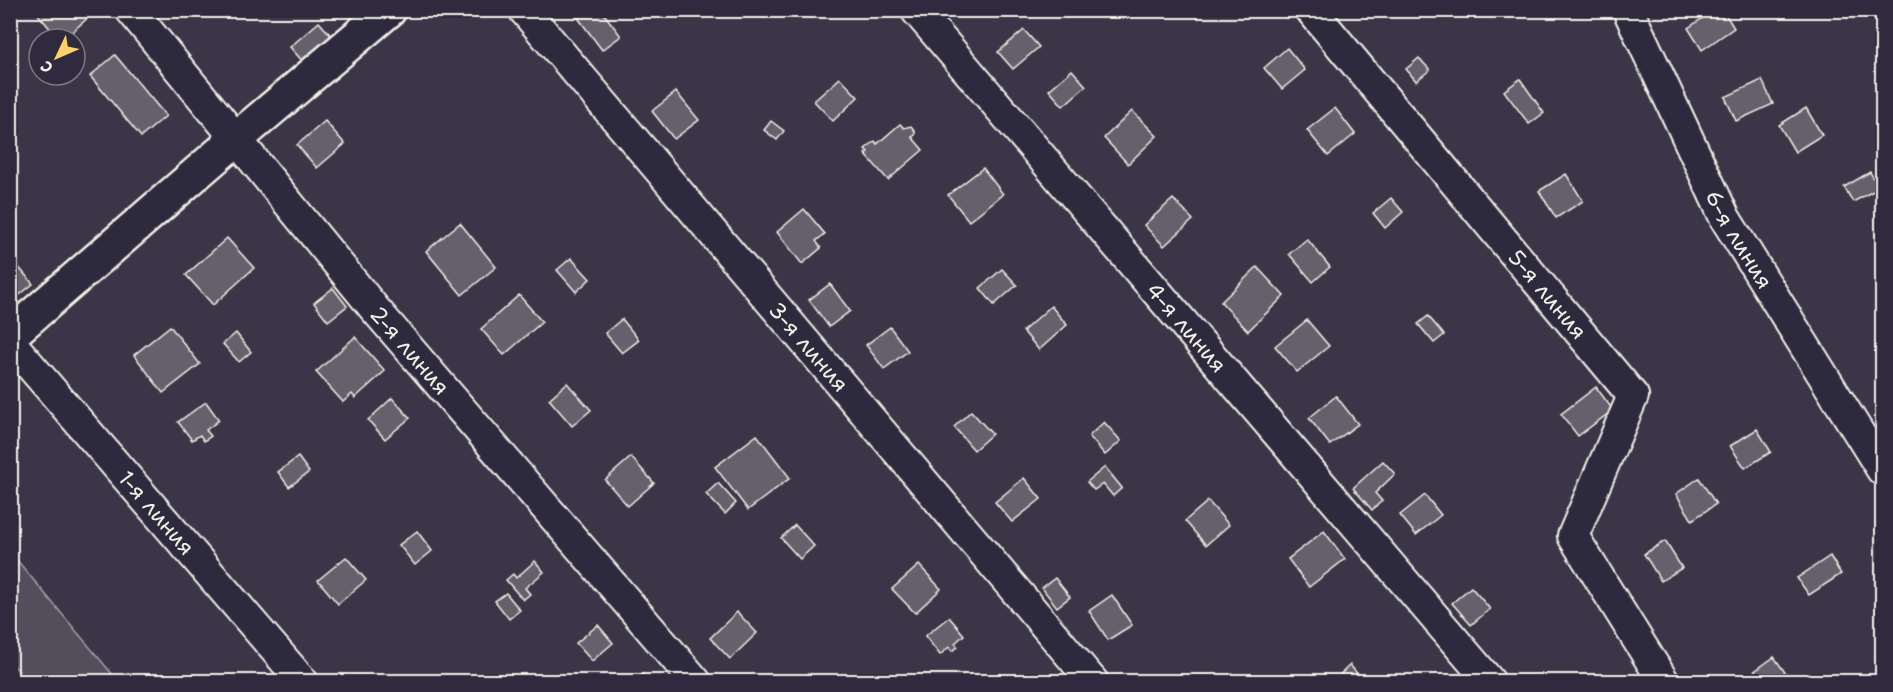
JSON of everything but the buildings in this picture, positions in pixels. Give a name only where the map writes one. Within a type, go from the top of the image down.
[{"type":"street","name":"2-я линия","points":[[130,10],[374,309],[696,681]]},
{"type":"street","points":[[10,335],[389,10]]},
{"type":"street","name":"3-я линия","points":[[524,10],[1093,681]]},
{"type":"street","name":"4-я линия","points":[[916,10],[1490,681]]},
{"type":"street","name":"5-я линия","points":[[1311,10],[1633,396],[1573,536],[1664,681]]},
{"type":"street","name":"6-я линия","points":[[1628,10],[1725,218],[1878,462]]},
{"type":"street","name":"1-я линия","points":[[10,342],[303,681]]},
{"type":"shaded area","points":[[11,553],[118,681],[27,681],[11,662]]}]
